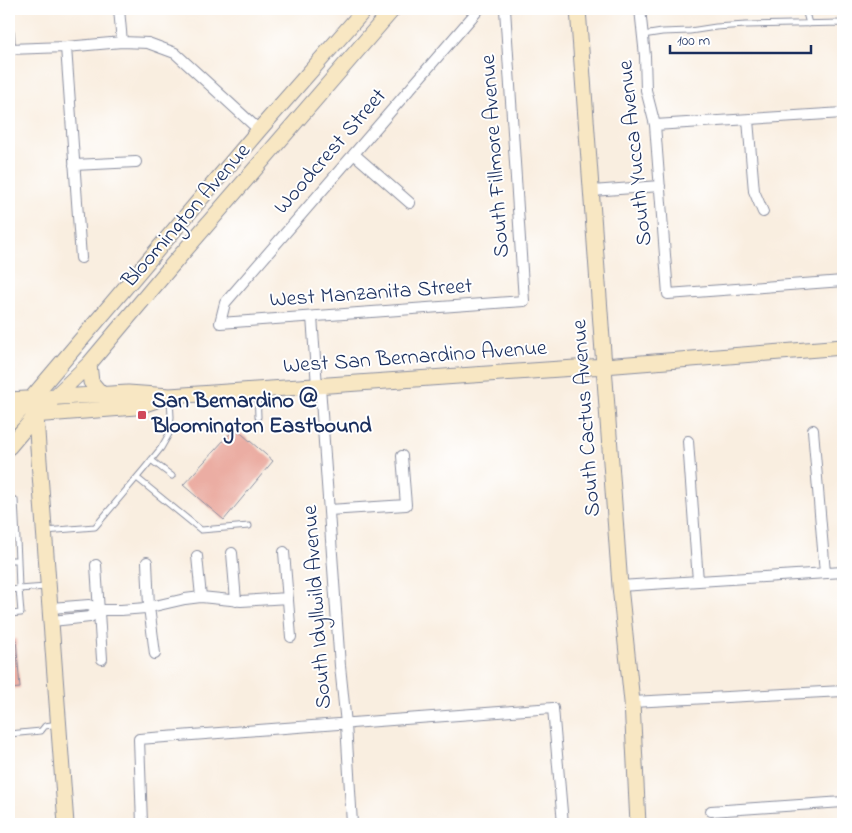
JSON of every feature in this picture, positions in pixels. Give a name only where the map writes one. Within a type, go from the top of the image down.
[{"type":"main road","name":"Bloomington Avenue","points":[[10,418],[30,400],[259,130],[365,9]]},
{"type":"main road","name":"Bloomington Avenue","points":[[9,447],[36,415],[90,364],[175,262],[393,9]]},
{"type":"main road","name":"South Cactus Avenue","points":[[578,9],[620,586],[632,702],[638,824]]},
{"type":"main road","name":"West San Bernardino Avenue","points":[[9,400],[128,393],[170,396],[604,366],[843,347]]},
{"type":"main road","points":[[90,364],[91,382],[102,395]]},
{"type":"main road","name":"West San Bernardino Avenue","points":[[10,418],[136,408],[170,396]]},
{"type":"main road","points":[[30,400],[36,415],[66,824]]},
{"type":"street","points":[[119,9],[122,42]]},
{"type":"street","name":"Woodcrest Street","points":[[220,323],[225,302],[480,9]]},
{"type":"street","name":"South Fillmore Avenue","points":[[505,9],[524,301]]},
{"type":"street","name":"South Yucca Avenue","points":[[640,9],[645,56],[646,90],[655,125],[668,294],[843,281]]},
{"type":"street","points":[[9,34],[9,49],[122,42],[148,43],[175,53],[259,130]]},
{"type":"street","points":[[66,46],[81,258]]},
{"type":"street","points":[[655,125],[843,114]]},
{"type":"street","points":[[748,120],[754,191],[764,212]]},
{"type":"street","points":[[354,154],[410,203]]},
{"type":"street","points":[[74,165],[136,162]]},
{"type":"street","points":[[592,191],[660,186]]},
{"type":"street","name":"West Manzanita Street","points":[[220,323],[524,301]]},
{"type":"street","name":"South Idyllwild Avenue","points":[[312,317],[346,724],[352,824]]},
{"type":"street","points":[[814,430],[824,573]]},
{"type":"street","points":[[688,441],[698,581]]},
{"type":"street","points":[[329,510],[406,505],[402,456]]},
{"type":"street","points":[[284,552],[291,637]]},
{"type":"street","points":[[232,553],[236,600]]},
{"type":"street","points":[[197,556],[200,597]]},
{"type":"street","points":[[147,562],[149,607],[155,654]]},
{"type":"street","points":[[96,565],[102,659]]},
{"type":"street","points":[[620,586],[843,572]]},
{"type":"street","points":[[51,614],[89,605],[99,610],[121,610],[149,607],[200,597],[236,600],[288,598]]},
{"type":"street","points":[[632,702],[843,691]]},
{"type":"street","points":[[142,824],[139,740],[553,708],[563,824]]},
{"type":"street","points":[[712,811],[843,802]]},
{"type":"lane","points":[[805,9],[809,24]]},
{"type":"lane","points":[[643,35],[746,24],[842,23],[843,26]]},
{"type":"lane","points":[[257,390],[258,417]]},
{"type":"lane","points":[[45,530],[95,527],[161,448],[169,434],[171,417],[170,396]]},
{"type":"lane","points":[[151,460],[172,476]]},
{"type":"lane","points":[[137,478],[201,530],[249,526]]},
{"type":"lane","points":[[9,507],[15,500],[21,613],[9,614]]},
{"type":"lane","points":[[9,560],[18,560]]},
{"type":"lane","points":[[9,590],[49,587]]},
{"type":"lane","points":[[9,734],[41,731],[45,726],[59,724]]},
{"type":"building","points":[[235,428],[273,461],[224,520],[183,485]]},
{"type":"building","points":[[16,639],[20,688],[9,689],[9,640]]},
{"type":"place","name":"San Bernardino @ Bloomington Eastbound","points":[[142,415]]}]
